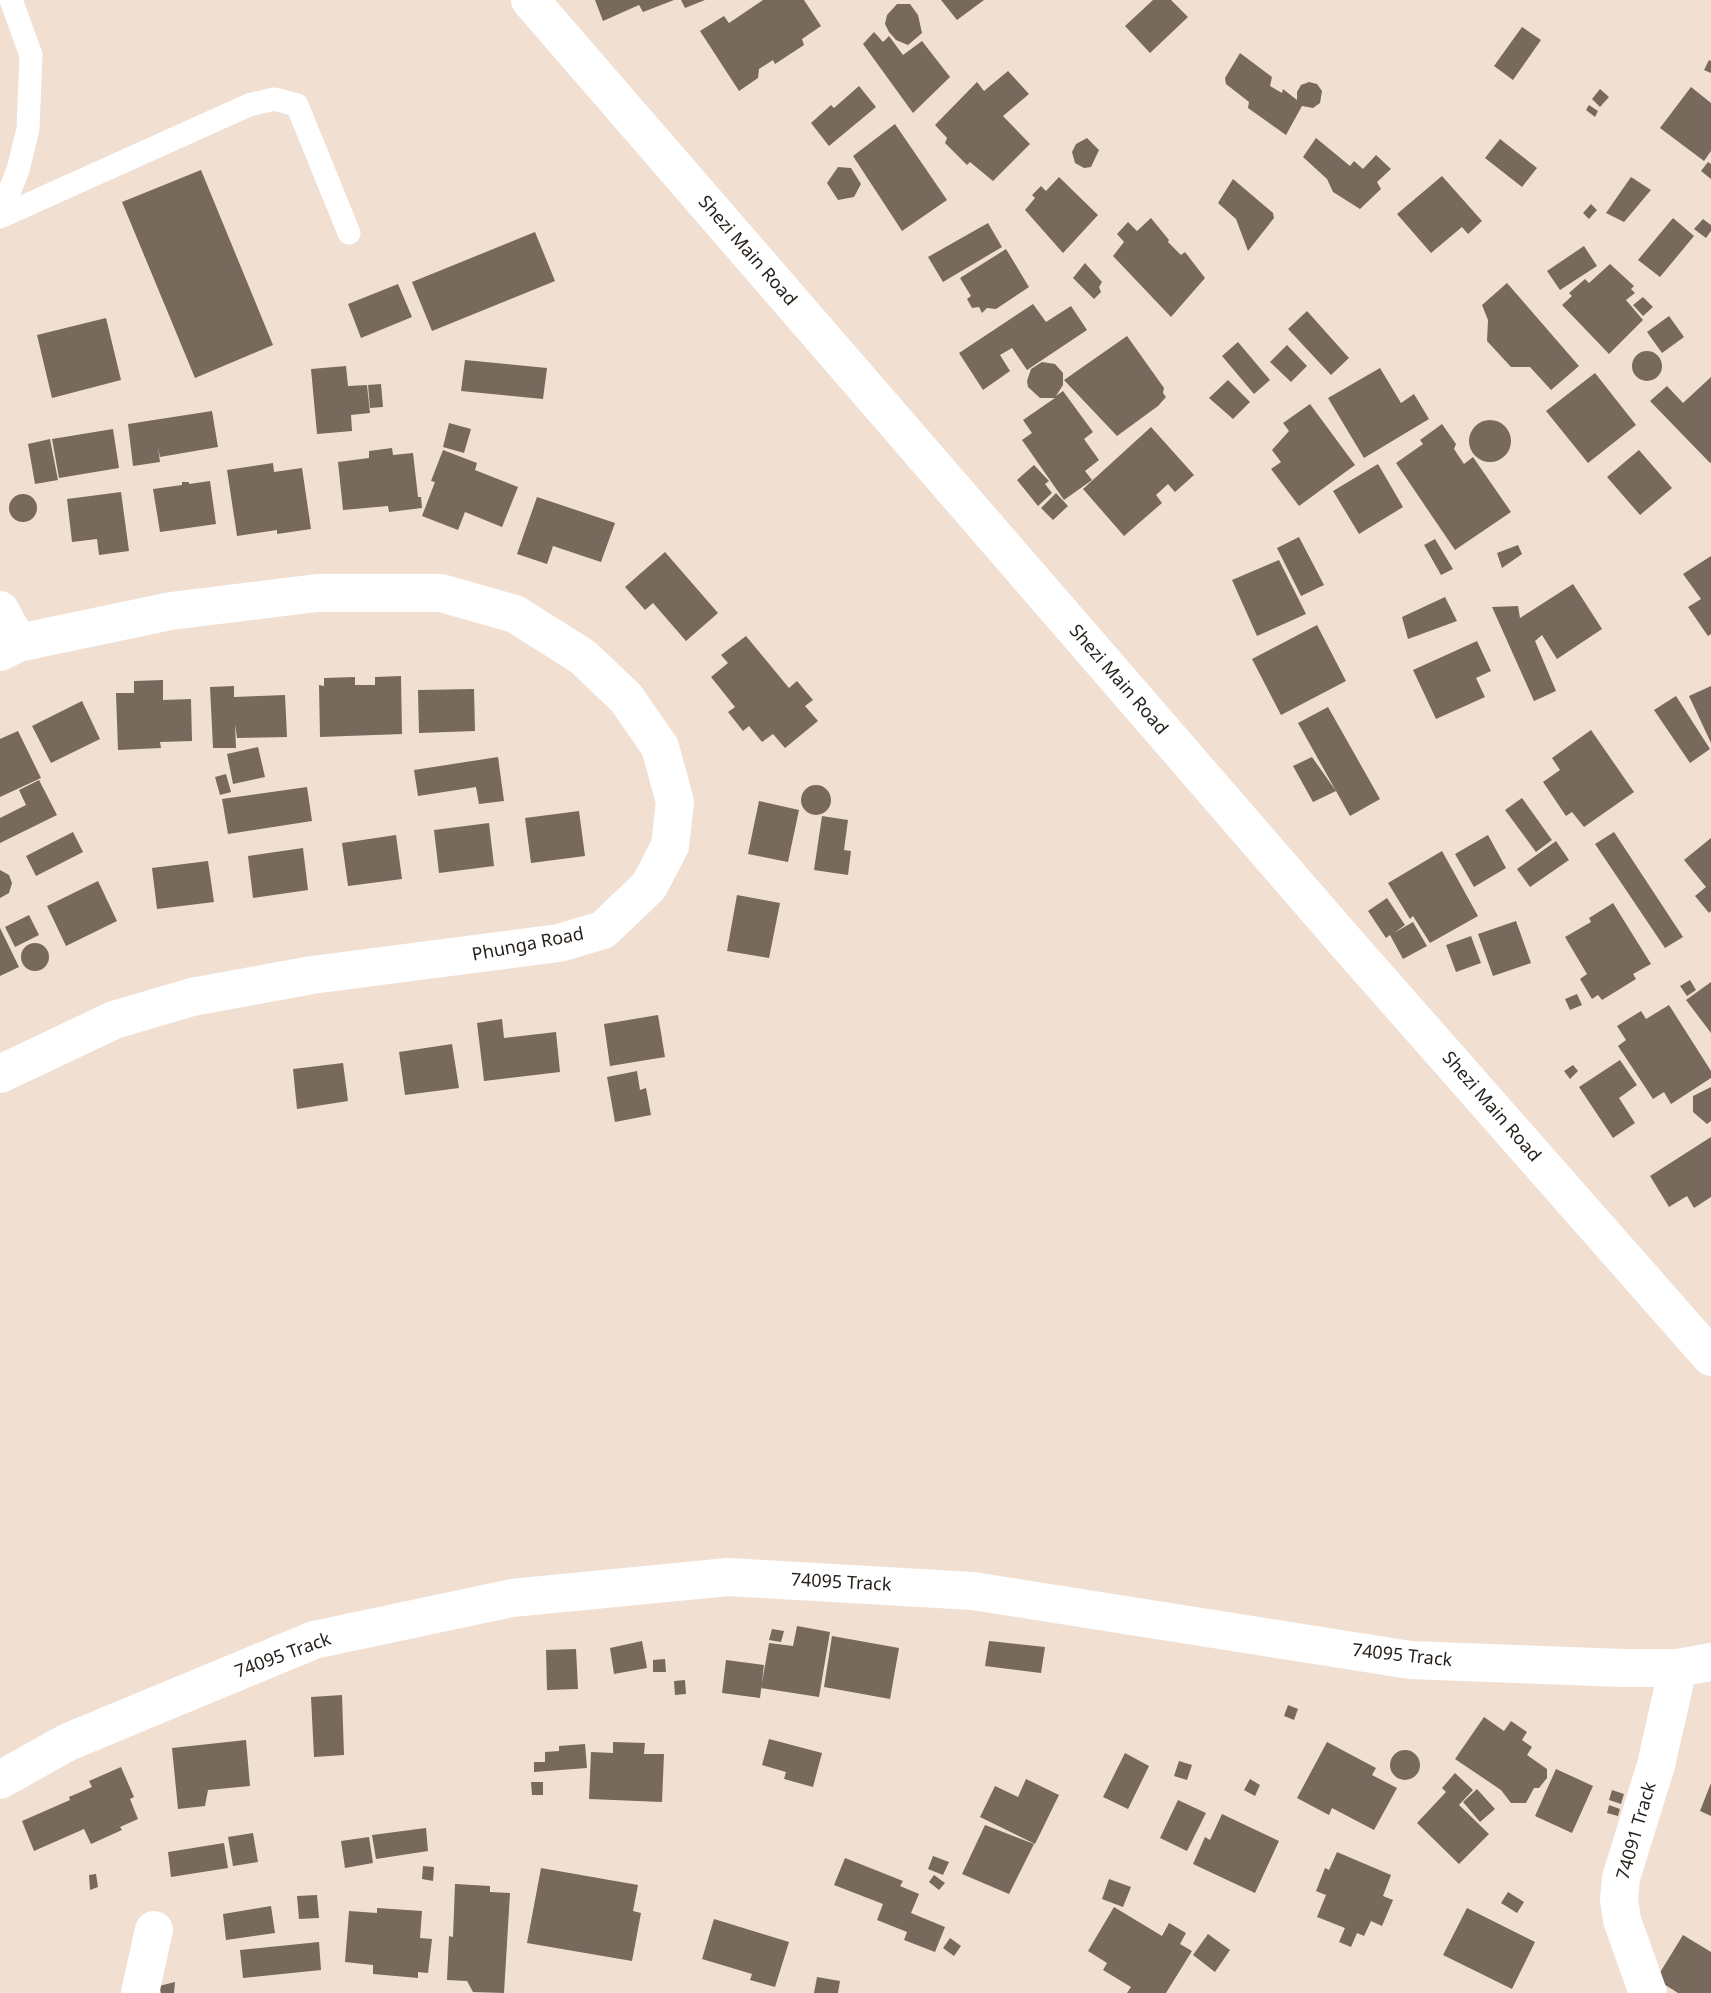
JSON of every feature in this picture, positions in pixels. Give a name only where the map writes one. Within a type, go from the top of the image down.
[{"type":"street","name":"Shezi Main Road","points":[[530,0],[1315,908],[1711,1357]]},
{"type":"street","name":"Phunga Road","points":[[0,1074],[114,1020],[192,997],[312,975],[559,943],[603,930],[649,886],[670,846],[675,802],[660,747],[626,698],[583,657],[515,614],[440,593],[317,593],[171,611],[9,648]]},
{"type":"street","points":[[0,610],[9,648]]},
{"type":"street","name":"74095 Track","points":[[0,1780],[68,1742],[314,1640],[513,1598],[728,1577],[973,1591],[1410,1660],[1695,1665]]},
{"type":"street","name":"74091 Track","points":[[1648,1993],[1622,1920],[1619,1899],[1624,1867],[1656,1765],[1695,1665]]},
{"type":"street","points":[[140,1993],[153,1930]]},
{"type":"lane","points":[[0,207],[6,200],[18,170],[27,129],[31,55],[11,0]]},
{"type":"lane","points":[[0,217],[249,105],[274,99],[297,105],[349,233]]},
{"type":"building","points":[[595,0],[674,0],[643,12],[639,5],[603,21]]},
{"type":"building","points":[[681,0],[705,0],[685,8]]},
{"type":"building","points":[[763,0],[804,0],[821,26],[802,39],[804,45],[775,64],[773,60],[759,69],[758,78],[739,91],[700,31],[724,16],[729,23]]},
{"type":"building","points":[[941,0],[984,0],[957,20]]},
{"type":"building","points":[[1153,0],[1171,0],[1188,17],[1150,53],[1125,26]]},
{"type":"building","points":[[897,4],[910,4],[918,15],[922,33],[908,45],[896,40],[885,24],[887,15]]},
{"type":"building","points":[[1522,27],[1541,40],[1513,80],[1494,66]]},
{"type":"building","points":[[874,32],[883,42],[889,36],[903,55],[922,41],[950,77],[913,113],[863,44]]},
{"type":"building","points":[[1240,53],[1272,77],[1270,86],[1282,93],[1283,89],[1297,100],[1301,85],[1309,82],[1317,84],[1322,91],[1320,103],[1313,108],[1302,106],[1286,135],[1248,108],[1249,102],[1226,84],[1225,78]]},
{"type":"building","points":[[1709,60],[1711,61],[1711,73],[1704,70]]},
{"type":"building","points":[[1008,71],[1029,94],[1003,116],[1030,144],[993,181],[970,162],[967,165],[945,143],[947,138],[935,125],[977,82],[984,91]]},
{"type":"building","points":[[859,86],[876,107],[829,146],[811,123],[831,105],[834,108]]},
{"type":"building","points":[[1691,87],[1711,103],[1711,151],[1704,161],[1660,128]]},
{"type":"building","points":[[1600,89],[1609,97],[1600,107],[1592,99]]},
{"type":"building","points":[[1589,105],[1598,111],[1595,117],[1586,110]]},
{"type":"building","points":[[895,124],[947,200],[902,231],[853,156]]},
{"type":"building","points":[[1087,138],[1099,150],[1091,167],[1084,168],[1075,163],[1072,152],[1076,144]]},
{"type":"building","points":[[1316,138],[1350,166],[1354,161],[1363,169],[1376,155],[1391,169],[1377,182],[1381,189],[1360,209],[1333,192],[1327,179],[1303,157]]},
{"type":"building","points":[[1500,139],[1537,168],[1522,187],[1485,158]]},
{"type":"building","points":[[1708,162],[1711,164],[1711,179],[1701,171]]},
{"type":"building","points":[[838,167],[851,168],[861,184],[854,197],[838,200],[827,183]]},
{"type":"building","points":[[201,170],[273,345],[195,378],[122,202]]},
{"type":"building","points":[[1442,176],[1482,221],[1468,234],[1462,227],[1431,253],[1397,214]]},
{"type":"building","points":[[1059,177],[1098,215],[1063,253],[1025,210],[1035,198],[1032,195],[1041,186],[1046,191]]},
{"type":"building","points":[[1631,177],[1651,190],[1624,222],[1606,213]]},
{"type":"building","points":[[1233,179],[1273,213],[1274,218],[1248,251],[1236,219],[1218,203]]},
{"type":"building","points":[[1591,204],[1597,210],[1589,219],[1583,213]]},
{"type":"building","points":[[1151,218],[1168,242],[1181,255],[1185,252],[1205,278],[1171,317],[1113,256],[1124,242],[1117,234],[1128,222],[1137,231]]},
{"type":"building","points":[[1673,218],[1694,236],[1660,277],[1638,260]]},
{"type":"building","points":[[1703,219],[1711,225],[1711,231],[1706,238],[1694,229]]},
{"type":"building","points":[[988,223],[1002,247],[943,282],[928,257]]},
{"type":"building","points":[[535,232],[555,281],[432,331],[412,282]]},
{"type":"building","points":[[1584,246],[1597,266],[1560,290],[1547,271]]},
{"type":"building","points":[[1006,249],[1029,287],[996,309],[987,308],[982,313],[979,307],[972,308],[967,299],[971,296],[960,278]]},
{"type":"building","points":[[1085,263],[1102,282],[1099,287],[1101,292],[1094,299],[1073,278]]},
{"type":"building","points":[[1610,264],[1634,286],[1631,289],[1635,293],[1626,300],[1643,320],[1609,354],[1562,305],[1572,296],[1569,293],[1585,279],[1589,283]]},
{"type":"building","points":[[1507,283],[1579,366],[1551,390],[1530,367],[1511,367],[1487,341],[1488,320],[1482,305]]},
{"type":"building","points":[[398,284],[412,317],[361,338],[348,304]]},
{"type":"building","points":[[1643,297],[1653,307],[1643,316],[1633,305]]},
{"type":"building","points":[[1033,304],[1046,322],[1071,306],[1087,330],[1027,370],[1012,348],[1000,355],[1010,371],[983,390],[959,353]]},
{"type":"building","points":[[1307,311],[1349,358],[1331,375],[1288,329]]},
{"type":"building","points":[[1669,316],[1684,337],[1662,353],[1647,332]]},
{"type":"building","points":[[106,318],[121,380],[52,398],[37,335]]},
{"type":"building","points":[[1127,336],[1164,388],[1166,397],[1117,436],[1064,380]]},
{"type":"building","points":[[1238,342],[1270,380],[1254,394],[1222,356]]},
{"type":"building","points":[[1287,345],[1307,366],[1291,382],[1270,362]]},
{"type":"building","points":[[1647,351],[1658,355],[1662,366],[1658,377],[1647,381],[1636,377],[1632,366],[1636,355]]},
{"type":"building","points":[[465,360],[547,368],[543,399],[461,391]]},
{"type":"building","points":[[1042,362],[1055,364],[1063,373],[1063,385],[1056,396],[1063,391],[1093,432],[1084,439],[1099,460],[1085,471],[1092,480],[1064,500],[1022,440],[1032,433],[1023,420],[1055,398],[1040,398],[1028,387],[1031,369]]},
{"type":"building","points":[[346,366],[348,386],[367,385],[370,413],[351,415],[352,431],[317,434],[311,369]]},
{"type":"building","points":[[1380,368],[1401,403],[1414,394],[1429,419],[1364,458],[1328,398]]},
{"type":"building","points":[[1595,373],[1636,425],[1588,463],[1546,411]]},
{"type":"building","points":[[1711,377],[1710,463],[1650,401],[1667,386],[1683,403]]},
{"type":"building","points":[[1228,380],[1250,402],[1233,419],[1209,398]]},
{"type":"building","points":[[381,384],[383,407],[370,408],[368,385]]},
{"type":"building","points":[[1310,404],[1355,465],[1299,506],[1271,469],[1281,462],[1272,450],[1289,431],[1283,423]]},
{"type":"building","points":[[212,411],[218,447],[160,457],[158,447],[160,462],[133,466],[128,424]]},
{"type":"building","points":[[1490,420],[1505,426],[1511,441],[1505,456],[1490,462],[1475,456],[1469,441],[1475,426]]},
{"type":"building","points":[[449,423],[471,429],[464,453],[443,447]]},
{"type":"building","points":[[1442,424],[1456,444],[1454,449],[1464,464],[1473,457],[1511,512],[1455,550],[1396,463],[1423,444],[1420,440]]},
{"type":"building","points":[[1151,427],[1194,475],[1175,492],[1168,484],[1156,495],[1162,503],[1124,536],[1083,489]]},
{"type":"building","points":[[113,429],[119,468],[59,478],[52,439]]},
{"type":"building","points":[[50,439],[58,480],[35,484],[28,444]]},
{"type":"building","points":[[392,448],[393,455],[413,453],[418,497],[421,497],[422,508],[389,512],[388,506],[343,510],[338,462],[369,458],[369,451]]},
{"type":"building","points":[[443,450],[477,463],[475,470],[518,487],[502,527],[465,512],[458,530],[422,516]]},
{"type":"building","points":[[1639,450],[1672,488],[1640,515],[1607,477]]},
{"type":"building","points":[[273,463],[274,472],[302,468],[311,529],[277,534],[277,530],[237,536],[227,470]]},
{"type":"building","points":[[1378,464],[1403,507],[1359,534],[1333,491]]},
{"type":"building","points":[[1034,465],[1049,481],[1045,484],[1052,493],[1038,506],[1017,480]]},
{"type":"building","points":[[210,481],[216,524],[160,532],[153,489],[182,485],[182,482],[189,484]]},
{"type":"building","points":[[121,492],[129,551],[99,555],[97,539],[72,542],[67,499]]},
{"type":"building","points":[[1056,493],[1068,506],[1053,520],[1041,508]]},
{"type":"building","points":[[23,494],[33,498],[37,508],[33,518],[23,522],[13,518],[9,508],[13,498]]},
{"type":"building","points":[[537,497],[615,523],[601,562],[553,546],[547,564],[517,554]]},
{"type":"building","points":[[1299,537],[1324,585],[1301,596],[1277,548]]},
{"type":"building","points":[[1435,539],[1453,569],[1441,575],[1424,545]]},
{"type":"building","points":[[1518,545],[1522,554],[1502,568],[1497,553]]},
{"type":"building","points":[[665,552],[718,613],[686,641],[653,603],[645,610],[625,587]]},
{"type":"building","points":[[1711,556],[1711,634],[1708,636],[1688,607],[1701,599],[1683,574]]},
{"type":"building","points":[[1279,560],[1306,614],[1257,636],[1232,580]]},
{"type":"building","points":[[1573,584],[1602,629],[1557,659],[1542,635],[1535,641],[1556,691],[1534,701],[1492,607],[1518,606],[1520,618]]},
{"type":"building","points":[[1445,597],[1457,621],[1408,639],[1402,617]]},
{"type":"building","points":[[1317,625],[1346,681],[1281,715],[1252,659]]},
{"type":"building","points":[[746,636],[789,688],[797,681],[813,700],[805,706],[818,721],[785,748],[773,734],[762,742],[749,726],[743,731],[728,712],[735,707],[711,677],[728,663],[721,655]]},
{"type":"building","points":[[1477,641],[1491,671],[1476,678],[1485,697],[1436,719],[1413,670]]},
{"type":"building","points":[[401,676],[402,734],[320,737],[319,685],[324,686],[324,678],[355,677],[355,685],[375,685],[375,677]]},
{"type":"building","points":[[163,680],[163,700],[191,699],[192,741],[160,742],[161,748],[118,750],[116,693],[134,693],[134,681]]},
{"type":"building","points":[[234,686],[234,697],[285,695],[287,737],[237,738],[235,724],[236,748],[213,748],[210,687]]},
{"type":"building","points":[[1711,686],[1711,743],[1689,696]]},
{"type":"building","points":[[474,689],[475,731],[419,733],[418,690]]},
{"type":"building","points":[[1676,696],[1710,749],[1690,763],[1654,710]]},
{"type":"building","points":[[82,701],[100,739],[51,763],[32,726]]},
{"type":"building","points":[[1328,707],[1380,799],[1350,816],[1298,723]]},
{"type":"building","points":[[1591,730],[1634,792],[1584,827],[1572,812],[1566,816],[1543,782],[1560,770],[1552,758]]},
{"type":"building","points":[[18,731],[41,778],[0,797],[0,739]]},
{"type":"building","points":[[258,747],[265,777],[233,784],[227,754]]},
{"type":"building","points":[[498,757],[504,801],[479,804],[476,787],[418,796],[414,770]]},
{"type":"building","points":[[1312,757],[1336,791],[1313,802],[1293,766]]},
{"type":"building","points":[[226,774],[231,792],[220,795],[215,777]]},
{"type":"building","points":[[39,780],[57,815],[0,843],[0,818],[26,805],[19,790]]},
{"type":"building","points":[[816,785],[827,789],[831,800],[827,811],[816,815],[805,811],[801,800],[805,789]]},
{"type":"building","points":[[307,787],[312,821],[228,834],[222,799]]},
{"type":"building","points":[[1522,798],[1552,840],[1536,852],[1505,810]]},
{"type":"building","points":[[759,801],[799,810],[788,862],[748,854]]},
{"type":"building","points":[[579,811],[585,856],[531,863],[525,818]]},
{"type":"building","points":[[822,816],[848,820],[844,850],[851,851],[848,875],[814,870]]},
{"type":"building","points":[[489,823],[494,866],[439,873],[434,830]]},
{"type":"building","points":[[73,832],[83,852],[36,876],[26,856]]},
{"type":"building","points":[[1614,832],[1683,937],[1665,948],[1595,844]]},
{"type":"building","points":[[396,835],[402,879],[348,886],[342,843]]},
{"type":"building","points":[[1488,835],[1506,868],[1474,887],[1455,854]]},
{"type":"building","points":[[1711,838],[1709,913],[1695,896],[1706,887],[1684,860]]},
{"type":"building","points":[[1556,841],[1569,860],[1530,887],[1517,869]]},
{"type":"building","points":[[303,848],[308,890],[253,898],[248,856]]},
{"type":"building","points":[[1442,851],[1478,916],[1430,943],[1413,916],[1410,919],[1388,883]]},
{"type":"building","points":[[208,861],[214,902],[157,909],[152,868]]},
{"type":"building","points":[[0,870],[9,875],[12,883],[9,893],[0,898]]},
{"type":"building","points":[[98,881],[117,921],[66,946],[47,906]]},
{"type":"building","points":[[737,895],[780,903],[769,958],[727,951]]},
{"type":"building","points":[[1387,898],[1405,925],[1394,933],[1413,922],[1427,946],[1403,959],[1390,935],[1386,938],[1368,911]]},
{"type":"building","points":[[1613,903],[1651,964],[1633,974],[1636,979],[1602,1000],[1598,995],[1592,999],[1580,979],[1587,974],[1565,937],[1591,922],[1589,918]]},
{"type":"building","points":[[29,915],[39,935],[15,947],[5,927]]},
{"type":"building","points":[[1516,921],[1531,963],[1493,976],[1478,934]]},
{"type":"building","points":[[0,928],[19,967],[0,976]]},
{"type":"building","points":[[1471,936],[1481,963],[1456,972],[1446,945]]},
{"type":"building","points":[[35,943],[45,947],[49,957],[45,967],[35,971],[25,967],[21,957],[25,947]]},
{"type":"building","points":[[1690,980],[1696,990],[1687,996],[1680,986]]},
{"type":"building","points":[[1711,982],[1711,1033],[1686,1000]]},
{"type":"building","points":[[1577,994],[1582,1005],[1570,1010],[1565,999]]},
{"type":"building","points":[[1669,1005],[1711,1071],[1711,1078],[1671,1104],[1664,1092],[1653,1099],[1618,1046],[1626,1040],[1617,1026],[1641,1011],[1646,1019]]},
{"type":"building","points":[[658,1015],[665,1057],[610,1066],[604,1024]]},
{"type":"building","points":[[502,1019],[504,1038],[556,1032],[560,1072],[484,1081],[477,1023]]},
{"type":"building","points":[[452,1044],[459,1088],[405,1095],[399,1052]]},
{"type":"building","points":[[1620,1060],[1637,1085],[1619,1098],[1635,1123],[1613,1138],[1579,1087]]},
{"type":"building","points":[[343,1063],[348,1101],[297,1109],[293,1069]]},
{"type":"building","points":[[1573,1065],[1578,1071],[1570,1079],[1564,1071]]},
{"type":"building","points":[[637,1071],[640,1090],[646,1088],[651,1115],[615,1122],[607,1077]]},
{"type":"building","points":[[1711,1087],[1711,1121],[1707,1124],[1693,1112],[1693,1096]]},
{"type":"building","points":[[1711,1137],[1711,1197],[1694,1208],[1687,1196],[1669,1207],[1650,1176]]},
{"type":"building","points":[[797,1626],[830,1632],[819,1697],[761,1688],[769,1643],[793,1646]]},
{"type":"building","points":[[772,1629],[784,1631],[781,1642],[769,1640]]},
{"type":"building","points":[[832,1636],[899,1648],[890,1699],[824,1687]]},
{"type":"building","points":[[642,1641],[647,1668],[614,1674],[610,1648]]},
{"type":"building","points":[[989,1641],[1045,1647],[1041,1673],[985,1666]]},
{"type":"building","points":[[576,1649],[578,1689],[547,1690],[546,1650]]},
{"type":"building","points":[[665,1659],[666,1672],[653,1672],[653,1660]]},
{"type":"building","points":[[726,1660],[764,1665],[760,1698],[722,1693]]},
{"type":"building","points":[[685,1680],[686,1694],[675,1695],[674,1681]]},
{"type":"building","points":[[342,1695],[344,1755],[314,1757],[311,1697]]},
{"type":"building","points":[[1288,1705],[1298,1709],[1294,1720],[1284,1716]]},
{"type":"building","points":[[1484,1717],[1504,1731],[1511,1721],[1527,1732],[1522,1740],[1532,1747],[1527,1755],[1547,1769],[1547,1778],[1539,1788],[1534,1788],[1526,1803],[1511,1803],[1501,1790],[1455,1759]]},
{"type":"building","points":[[769,1739],[822,1753],[813,1787],[784,1779],[786,1772],[762,1765]]},
{"type":"building","points":[[246,1740],[250,1786],[208,1790],[205,1806],[178,1809],[172,1748]]},
{"type":"building","points":[[613,1742],[645,1743],[644,1754],[664,1754],[662,1802],[589,1799],[591,1752],[613,1753]]},
{"type":"building","points":[[1327,1742],[1376,1768],[1372,1775],[1397,1788],[1374,1830],[1332,1808],[1329,1815],[1297,1798]]},
{"type":"building","points":[[585,1744],[587,1768],[534,1772],[534,1762],[545,1762],[545,1752],[559,1751],[559,1746]]},
{"type":"building","points":[[1405,1750],[1416,1754],[1420,1765],[1416,1776],[1405,1780],[1394,1776],[1390,1765],[1394,1754]]},
{"type":"building","points":[[1125,1753],[1149,1766],[1128,1809],[1103,1797]]},
{"type":"building","points":[[1179,1761],[1192,1765],[1187,1780],[1174,1776]]},
{"type":"building","points":[[121,1767],[134,1797],[130,1799],[138,1819],[120,1827],[122,1830],[91,1844],[84,1829],[34,1851],[22,1821],[70,1800],[69,1797],[92,1787],[89,1781]]},
{"type":"building","points":[[1556,1769],[1593,1786],[1572,1833],[1535,1816]]},
{"type":"building","points":[[1455,1773],[1473,1790],[1459,1805],[1489,1834],[1459,1864],[1417,1823],[1446,1792],[1442,1788]]},
{"type":"building","points":[[1026,1779],[1059,1795],[1035,1844],[980,1817],[995,1786],[1018,1797]]},
{"type":"building","points":[[1250,1779],[1260,1785],[1255,1796],[1244,1790]]},
{"type":"building","points":[[531,1782],[543,1782],[543,1795],[532,1795]]},
{"type":"building","points":[[1711,1783],[1711,1816],[1700,1811]]},
{"type":"building","points":[[1477,1789],[1495,1809],[1480,1822],[1463,1802]]},
{"type":"building","points":[[1612,1790],[1624,1794],[1621,1804],[1609,1800]]},
{"type":"building","points":[[1178,1800],[1206,1813],[1187,1851],[1160,1838]]},
{"type":"building","points":[[1609,1805],[1620,1809],[1618,1816],[1607,1813]]},
{"type":"building","points":[[1222,1814],[1279,1841],[1255,1893],[1193,1864],[1205,1837],[1210,1840]]},
{"type":"building","points":[[985,1825],[1034,1844],[1009,1894],[962,1874]]},
{"type":"building","points":[[426,1828],[428,1851],[376,1859],[372,1835]]},
{"type":"building","points":[[253,1833],[258,1862],[233,1866],[228,1837]]},
{"type":"building","points":[[369,1837],[373,1863],[345,1868],[341,1841]]},
{"type":"building","points":[[224,1843],[228,1868],[171,1877],[168,1852]]},
{"type":"building","points":[[1337,1852],[1391,1875],[1383,1896],[1393,1900],[1382,1926],[1371,1921],[1364,1936],[1357,1933],[1351,1947],[1339,1942],[1345,1928],[1317,1917],[1326,1895],[1316,1891],[1325,1868],[1329,1870]]},
{"type":"building","points":[[933,1856],[949,1862],[943,1875],[928,1869]]},
{"type":"building","points":[[845,1858],[903,1881],[900,1886],[919,1894],[911,1913],[945,1927],[935,1952],[904,1940],[907,1932],[877,1920],[883,1904],[834,1885]]},
{"type":"building","points":[[423,1866],[434,1867],[433,1881],[422,1879]]},
{"type":"building","points":[[541,1868],[638,1885],[633,1911],[641,1913],[632,1961],[527,1943]]},
{"type":"building","points":[[96,1874],[98,1887],[90,1890],[89,1875]]},
{"type":"building","points":[[934,1875],[945,1883],[939,1890],[929,1882]]},
{"type":"building","points":[[1109,1879],[1131,1887],[1123,1907],[1102,1899]]},
{"type":"building","points":[[455,1884],[490,1886],[490,1892],[510,1893],[504,1993],[473,1992],[467,1981],[447,1980],[449,1936],[453,1937]]},
{"type":"building","points":[[1508,1892],[1524,1902],[1517,1913],[1501,1903]]},
{"type":"building","points":[[317,1895],[319,1918],[299,1919],[297,1896]]},
{"type":"building","points":[[271,1906],[275,1933],[226,1940],[223,1914]]},
{"type":"building","points":[[1114,1907],[1162,1936],[1169,1923],[1186,1933],[1180,1944],[1192,1951],[1166,1993],[1127,1993],[1131,1987],[1103,1970],[1107,1963],[1088,1951]]},
{"type":"building","points":[[377,1908],[422,1911],[420,1938],[432,1939],[428,1973],[418,1972],[418,1978],[373,1974],[373,1965],[345,1962],[349,1911],[377,1913]]},
{"type":"building","points":[[1467,1908],[1535,1942],[1512,1989],[1443,1955]]},
{"type":"building","points":[[714,1919],[789,1942],[775,1987],[750,1980],[752,1974],[702,1959]]},
{"type":"building","points":[[1208,1934],[1230,1950],[1215,1972],[1193,1955]]},
{"type":"building","points":[[1683,1935],[1711,1952],[1711,1993],[1678,1993],[1656,1979]]},
{"type":"building","points":[[950,1938],[961,1946],[954,1956],[943,1948]]},
{"type":"building","points":[[319,1942],[321,1970],[243,1978],[240,1950]]},
{"type":"building","points":[[817,1977],[840,1981],[838,1993],[814,1993]]},
{"type":"building","points":[[175,1982],[174,1993],[161,1993],[159,1986]]}]
